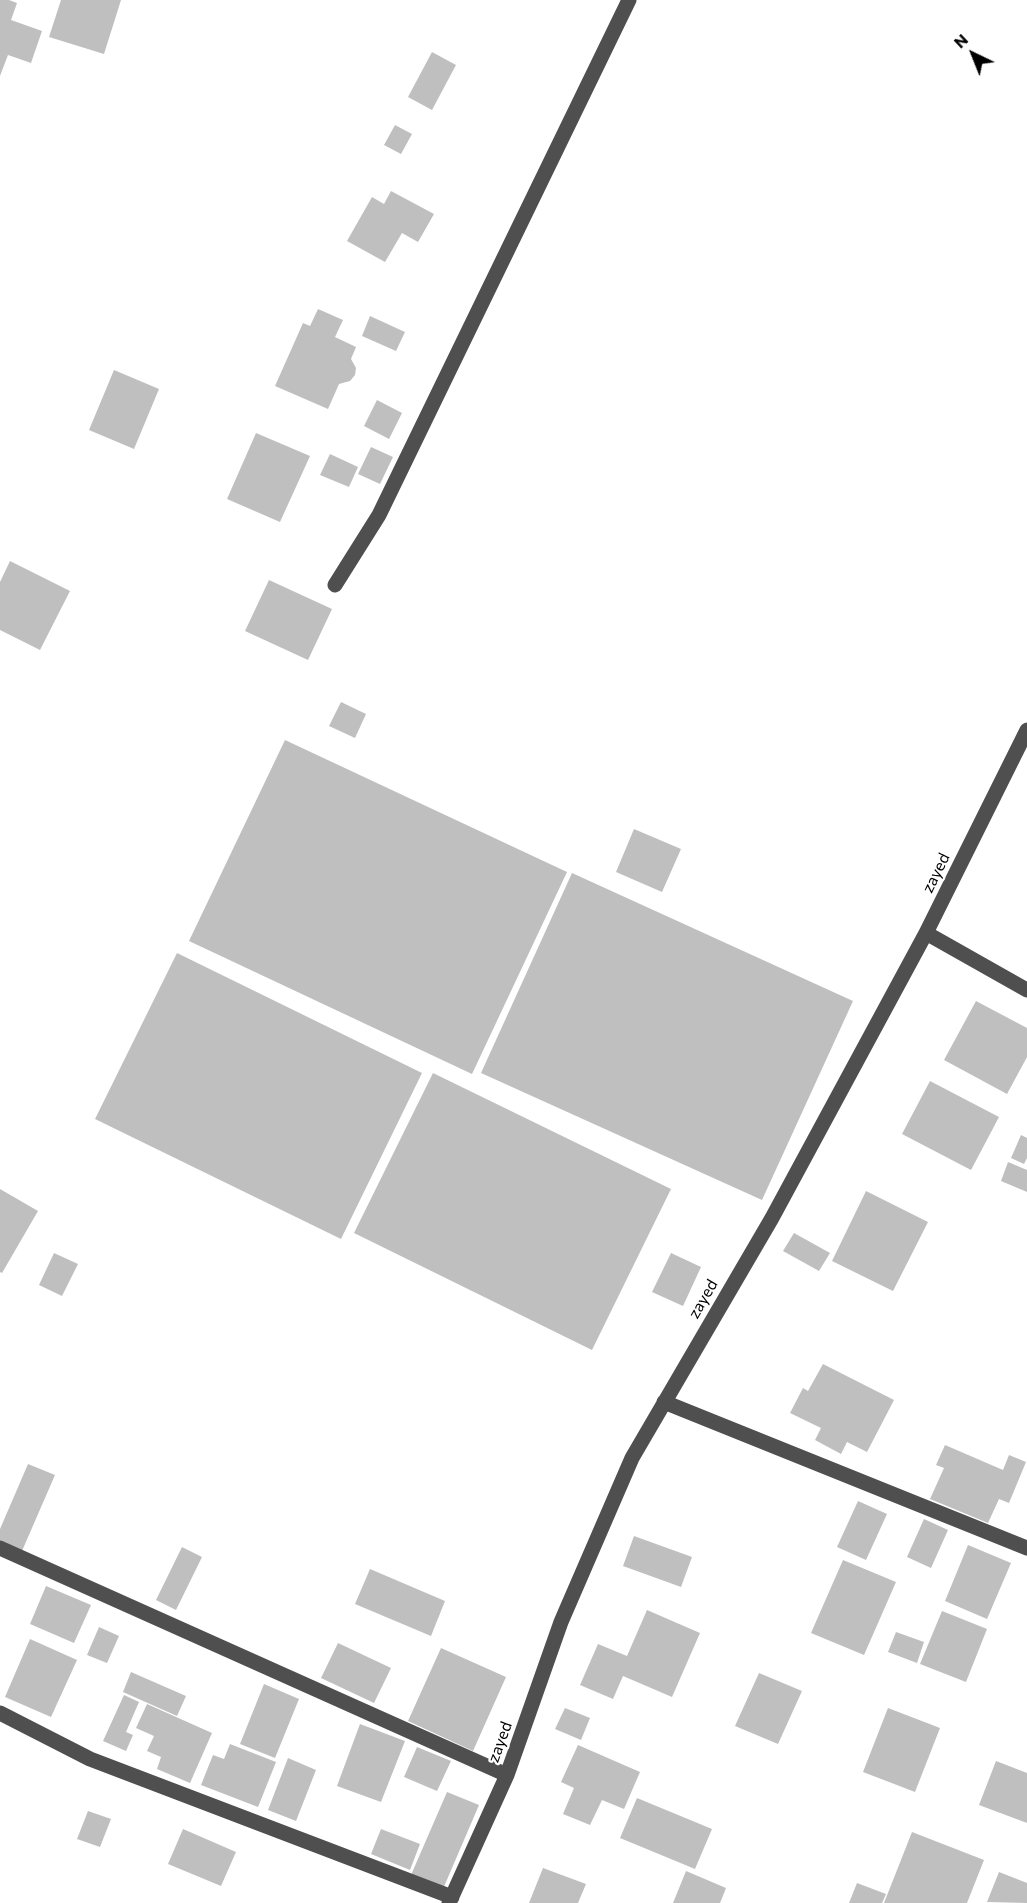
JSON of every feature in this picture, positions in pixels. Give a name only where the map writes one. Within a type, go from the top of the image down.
[{"type":"street","points":[[335,585],[379,515],[629,0]]},
{"type":"street","name":"zayed","points":[[451,1900],[507,1775],[565,1611],[632,1458],[772,1218],[926,933],[1027,730]]},
{"type":"street","points":[[926,933],[1027,990]]},
{"type":"street","points":[[664,1402],[1027,1548]]},
{"type":"street","points":[[0,1548],[507,1775]]},
{"type":"street","points":[[0,1713],[90,1759],[451,1900]]},
{"type":"building","points":[[0,0],[17,3],[11,20],[42,31],[31,63],[8,55],[0,76]]},
{"type":"building","points":[[61,0],[121,0],[104,54],[49,37]]},
{"type":"building","points":[[432,52],[456,65],[432,110],[408,97]]},
{"type":"building","points":[[395,125],[412,134],[401,154],[384,145]]},
{"type":"building","points":[[391,191],[434,214],[418,242],[402,233],[385,262],[347,241],[372,197],[384,204]]},
{"type":"building","points":[[318,309],[343,320],[335,337],[356,347],[351,359],[356,368],[355,375],[350,381],[339,384],[328,409],[275,386],[303,323],[310,326]]},
{"type":"building","points":[[370,316],[405,332],[396,351],[362,336]]},
{"type":"building","points":[[114,370],[159,389],[134,449],[89,430]]},
{"type":"building","points":[[377,400],[402,413],[389,439],[364,426]]},
{"type":"building","points":[[256,433],[310,456],[280,522],[227,499]]},
{"type":"building","points":[[371,447],[393,457],[380,484],[358,474]]},
{"type":"building","points":[[330,454],[358,467],[349,487],[320,475]]},
{"type":"building","points":[[10,561],[70,591],[40,650],[0,630],[0,582]]},
{"type":"building","points":[[269,580],[332,609],[308,660],[245,631]]},
{"type":"building","points":[[341,702],[366,714],[355,738],[329,726]]},
{"type":"building","points":[[285,740],[567,872],[472,1074],[189,941]]},
{"type":"building","points":[[634,829],[681,849],[662,892],[616,872]]},
{"type":"building","points":[[572,873],[853,1001],[762,1200],[481,1073]]},
{"type":"building","points":[[177,953],[422,1073],[341,1239],[95,1119]]},
{"type":"building","points":[[976,1001],[1027,1028],[1027,1057],[1007,1094],[944,1060]]},
{"type":"building","points":[[433,1073],[671,1189],[592,1350],[354,1233]]},
{"type":"building","points":[[930,1081],[999,1117],[971,1170],[902,1134]]},
{"type":"building","points":[[1021,1135],[1027,1138],[1027,1158],[1024,1164],[1011,1158]]},
{"type":"building","points":[[1008,1162],[1027,1170],[1027,1192],[1001,1181]]},
{"type":"building","points":[[0,1189],[38,1211],[2,1273],[0,1272]]},
{"type":"building","points":[[866,1191],[928,1222],[893,1291],[832,1261]]},
{"type":"building","points":[[794,1233],[830,1253],[819,1271],[783,1251]]},
{"type":"building","points":[[54,1253],[78,1264],[62,1296],[39,1285]]},
{"type":"building","points":[[671,1253],[701,1267],[683,1306],[652,1292]]},
{"type":"building","points":[[823,1364],[894,1400],[867,1452],[847,1442],[841,1454],[815,1440],[821,1428],[790,1413],[803,1388],[808,1391]]},
{"type":"building","points":[[945,1445],[1003,1470],[1009,1455],[1026,1462],[1009,1503],[999,1499],[988,1523],[930,1499],[944,1468],[936,1465]]},
{"type":"building","points":[[28,1464],[55,1475],[22,1551],[0,1541],[0,1529]]},
{"type":"building","points":[[858,1501],[887,1514],[866,1560],[837,1547]]},
{"type":"building","points":[[924,1519],[948,1530],[931,1568],[907,1557]]},
{"type":"building","points":[[634,1536],[692,1557],[681,1587],[623,1566]]},
{"type":"building","points":[[968,1545],[1011,1563],[987,1619],[945,1601]]},
{"type":"building","points":[[182,1547],[202,1557],[176,1610],[156,1600]]},
{"type":"building","points":[[843,1560],[896,1582],[864,1655],[811,1633]]},
{"type":"building","points":[[370,1569],[445,1601],[431,1636],[355,1604]]},
{"type":"building","points":[[46,1586],[91,1605],[74,1643],[30,1624]]},
{"type":"building","points":[[647,1610],[700,1633],[672,1697],[623,1676],[613,1699],[580,1685],[598,1644],[627,1656]]},
{"type":"building","points":[[942,1611],[987,1629],[966,1682],[920,1664]]},
{"type":"building","points":[[99,1627],[119,1636],[107,1663],[87,1655]]},
{"type":"building","points":[[896,1632],[924,1642],[917,1663],[888,1652]]},
{"type":"building","points":[[30,1639],[77,1660],[51,1717],[5,1697]]},
{"type":"building","points":[[338,1643],[391,1668],[374,1703],[321,1678]]},
{"type":"building","points":[[441,1648],[506,1677],[473,1751],[408,1721]]},
{"type":"building","points":[[131,1672],[186,1696],[177,1716],[123,1692]]},
{"type":"building","points":[[759,1673],[802,1691],[778,1744],[735,1726]]},
{"type":"building","points":[[264,1684],[299,1699],[275,1758],[240,1744]]},
{"type":"building","points":[[124,1695],[139,1702],[126,1732],[133,1735],[126,1751],[103,1741]]},
{"type":"building","points":[[147,1704],[212,1733],[190,1783],[157,1769],[161,1757],[147,1751],[154,1736],[136,1728]]},
{"type":"building","points":[[565,1708],[590,1718],[581,1740],[555,1729]]},
{"type":"building","points":[[888,1708],[940,1728],[915,1792],[863,1772]]},
{"type":"building","points":[[360,1724],[405,1741],[381,1802],[337,1786]]},
{"type":"building","points":[[230,1744],[276,1762],[258,1807],[201,1785],[213,1755],[224,1759]]},
{"type":"building","points":[[578,1745],[640,1772],[624,1809],[602,1800],[590,1825],[563,1814],[574,1788],[561,1782]]},
{"type":"building","points":[[417,1747],[451,1761],[437,1791],[404,1777]]},
{"type":"building","points":[[288,1758],[316,1770],[296,1821],[268,1810]]},
{"type":"building","points":[[996,1761],[1027,1773],[1027,1823],[979,1805]]},
{"type":"building","points":[[447,1792],[479,1805],[443,1889],[411,1875]]},
{"type":"building","points":[[637,1798],[712,1829],[695,1869],[620,1838]]},
{"type":"building","points":[[88,1811],[111,1819],[100,1847],[77,1839]]},
{"type":"building","points":[[183,1829],[236,1852],[221,1886],[168,1864]]},
{"type":"building","points":[[381,1829],[420,1844],[410,1870],[371,1854]]},
{"type":"building","points":[[912,1832],[984,1860],[967,1903],[884,1903]]},
{"type":"building","points":[[543,1868],[586,1884],[578,1903],[529,1903]]},
{"type":"building","points":[[686,1871],[726,1888],[720,1903],[673,1903]]},
{"type":"building","points":[[999,1872],[1027,1883],[1027,1903],[987,1902]]},
{"type":"building","points":[[857,1883],[886,1894],[882,1903],[849,1903]]}]
